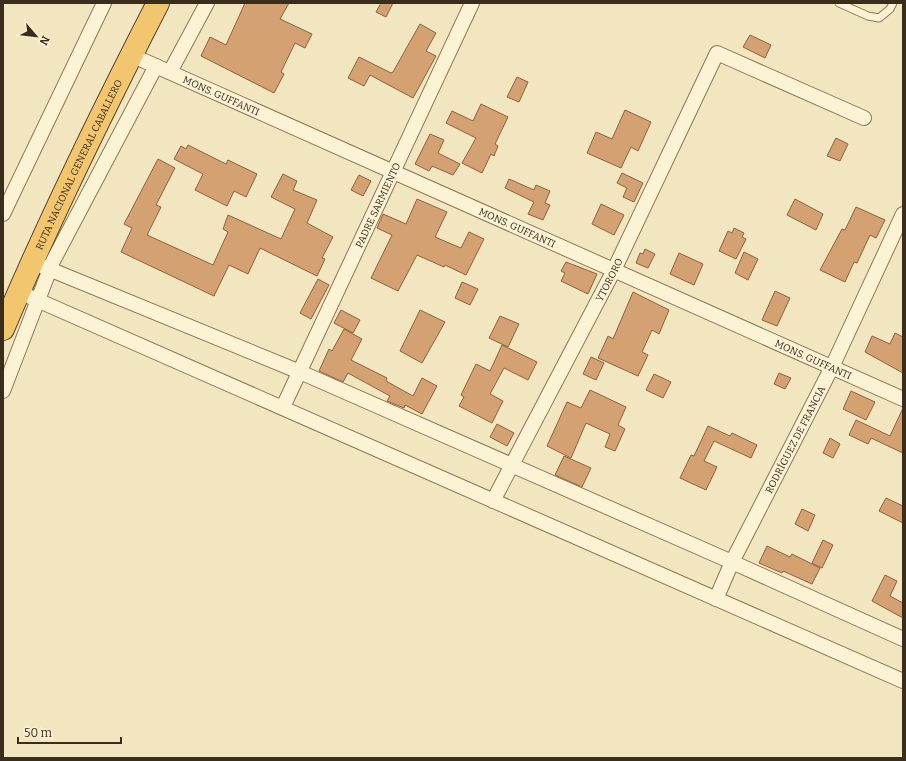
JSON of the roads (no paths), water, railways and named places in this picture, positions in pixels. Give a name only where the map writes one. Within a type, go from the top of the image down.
[{"type":"highway","name":"RUTA NACIONAL GENERAL CABALLERO","points":[[3,329],[28,296],[84,151],[158,3]]},
{"type":"street","points":[[3,214],[104,3]]},
{"type":"street","points":[[170,72],[207,3]]},
{"type":"street","name":"PADRE SARMIENTO","points":[[283,408],[472,3]]},
{"type":"street","name":"YTORORO","points":[[492,500],[512,467],[614,270],[717,53],[864,118]]},
{"type":"street","name":"MONS. GUFFANTI","points":[[131,55],[903,399]]},
{"type":"street","points":[[156,66],[41,265],[300,372],[903,639]]},
{"type":"street","name":"RODRÍGUEZ DE FRANCIA","points":[[716,599],[732,562],[832,367],[903,214]]},
{"type":"street","points":[[3,391],[28,296],[903,681]]},
{"type":"lane","points":[[838,3],[868,16],[879,18],[890,9],[893,3]]}]
